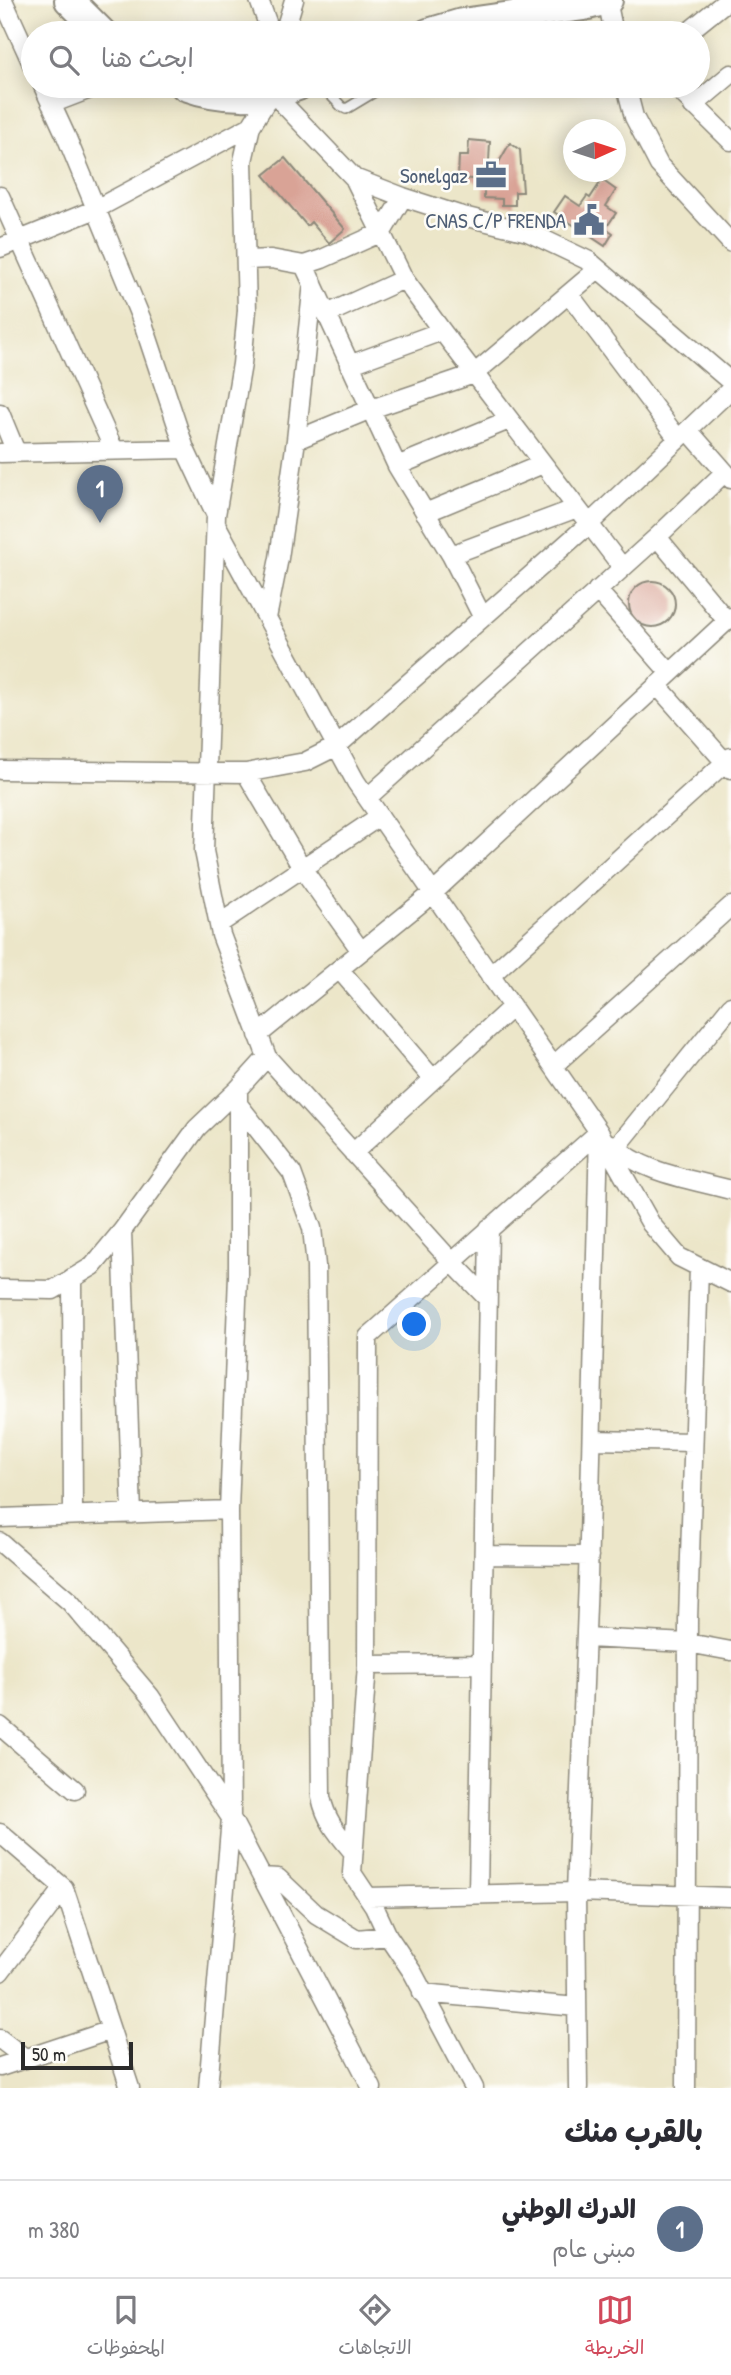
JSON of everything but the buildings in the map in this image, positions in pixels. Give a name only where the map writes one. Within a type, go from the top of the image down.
[{"type":"main road","points":[[69,0],[88,21]]},
{"type":"main road","points":[[465,21],[482,10],[607,0]]},
{"type":"street","points":[[2,0],[21,40]]},
{"type":"street","points":[[259,0],[267,21]]},
{"type":"street","points":[[288,21],[294,0]]},
{"type":"street","points":[[607,0],[612,21]]},
{"type":"street","points":[[703,21],[730,0]]},
{"type":"street","points":[[710,92],[731,74]]},
{"type":"street","points":[[48,98],[143,323],[186,449],[216,520],[337,747],[367,798],[599,1132],[651,1224],[679,1257],[731,1283]]},
{"type":"street","points":[[51,104],[67,98]]},
{"type":"street","points":[[0,248],[96,209],[251,127],[274,98]]},
{"type":"street","points":[[290,98],[354,177],[404,279],[622,567]]},
{"type":"street","points":[[629,98],[634,117],[659,165],[731,243]]},
{"type":"street","points":[[686,98],[731,141]]},
{"type":"street","points":[[693,106],[702,98]]},
{"type":"street","points":[[251,127],[243,161],[247,310],[242,364],[216,520],[204,851],[219,924],[267,1057],[487,1298]]},
{"type":"street","points":[[354,177],[403,197],[459,215],[528,232],[589,261],[731,382]]},
{"type":"street","points":[[0,196],[114,450]]},
{"type":"street","points":[[247,260],[271,259],[304,265],[382,232],[403,197]]},
{"type":"street","points":[[304,265],[397,466],[451,555],[482,616]]},
{"type":"street","points":[[296,440],[371,409],[474,374],[598,269]]},
{"type":"street","points":[[327,314],[404,279]]},
{"type":"street","points":[[267,618],[279,558],[296,440],[313,284]]},
{"type":"street","points":[[367,798],[622,567],[728,475],[683,435],[569,294]]},
{"type":"street","points":[[349,365],[442,331]]},
{"type":"street","points":[[0,769],[246,773],[305,762],[337,747],[589,524],[731,389]]},
{"type":"street","points":[[0,413],[8,453],[186,449]]},
{"type":"street","points":[[397,466],[509,419]]},
{"type":"street","points":[[425,513],[543,464]]},
{"type":"street","points":[[451,555],[577,508]]},
{"type":"street","points":[[258,1035],[433,893],[729,619],[657,537]]},
{"type":"street","points":[[490,976],[729,763],[597,590]]},
{"type":"street","points":[[246,773],[302,868],[361,951]]},
{"type":"street","points":[[219,924],[380,816]]},
{"type":"street","points":[[553,1066],[731,906]]},
{"type":"street","points":[[339,969],[433,1079]]},
{"type":"street","points":[[353,1153],[512,1007]]},
{"type":"street","points":[[616,1148],[731,1008]]},
{"type":"street","points":[[0,1289],[53,1290],[93,1266],[197,1128],[238,1097],[267,1057]]},
{"type":"street","points":[[208,2088],[231,1818],[229,1510],[238,1275],[238,1097]]},
{"type":"street","points":[[238,1097],[292,1173],[312,1228],[316,1266],[321,1797],[330,1824],[354,1852]]},
{"type":"street","points":[[599,1132],[624,1156],[644,1167],[731,1190]]},
{"type":"street","points":[[474,2088],[413,1973],[388,1936],[352,1872],[366,1665],[368,1337],[599,1132]]},
{"type":"street","points":[[578,2088],[576,1892],[589,1556],[599,1132]]},
{"type":"street","points":[[478,1894],[489,1228]]},
{"type":"street","points":[[122,1231],[132,1514]]},
{"type":"street","points":[[686,2088],[688,1643],[699,1267]]},
{"type":"street","points":[[72,1278],[73,1515]]},
{"type":"street","points":[[592,1440],[693,1442]]},
{"type":"street","points":[[0,1518],[229,1510]]},
{"type":"street","points":[[0,1542],[69,1602],[150,1696],[231,1818],[372,2088]]},
{"type":"street","points":[[484,1555],[589,1556]]},
{"type":"street","points":[[586,1638],[688,1643],[731,1651]]},
{"type":"street","points":[[366,1665],[482,1664]]},
{"type":"street","points":[[0,1726],[75,1790]]},
{"type":"street","points":[[0,1833],[64,1888],[130,2088]]},
{"type":"street","points":[[261,1877],[278,1878],[316,1914],[357,1939],[388,1936]]},
{"type":"street","points":[[0,1972],[64,1888]]},
{"type":"street","points":[[368,1897],[576,1892],[731,1897]]},
{"type":"street","points":[[422,1993],[577,2007]]},
{"type":"street","points":[[0,2067],[111,2030]]},
{"type":"street","points":[[0,2039],[26,2059]]},
{"type":"lane","points":[[333,98],[346,109],[364,98]]},
{"type":"place","name":"Sonelgaz","points":[[491,175]]},
{"type":"place","name":"CNAS C/P FRENDA","points":[[589,220]]},
{"type":"place","name":"الدرك الوطني","points":[[100,523]]}]
